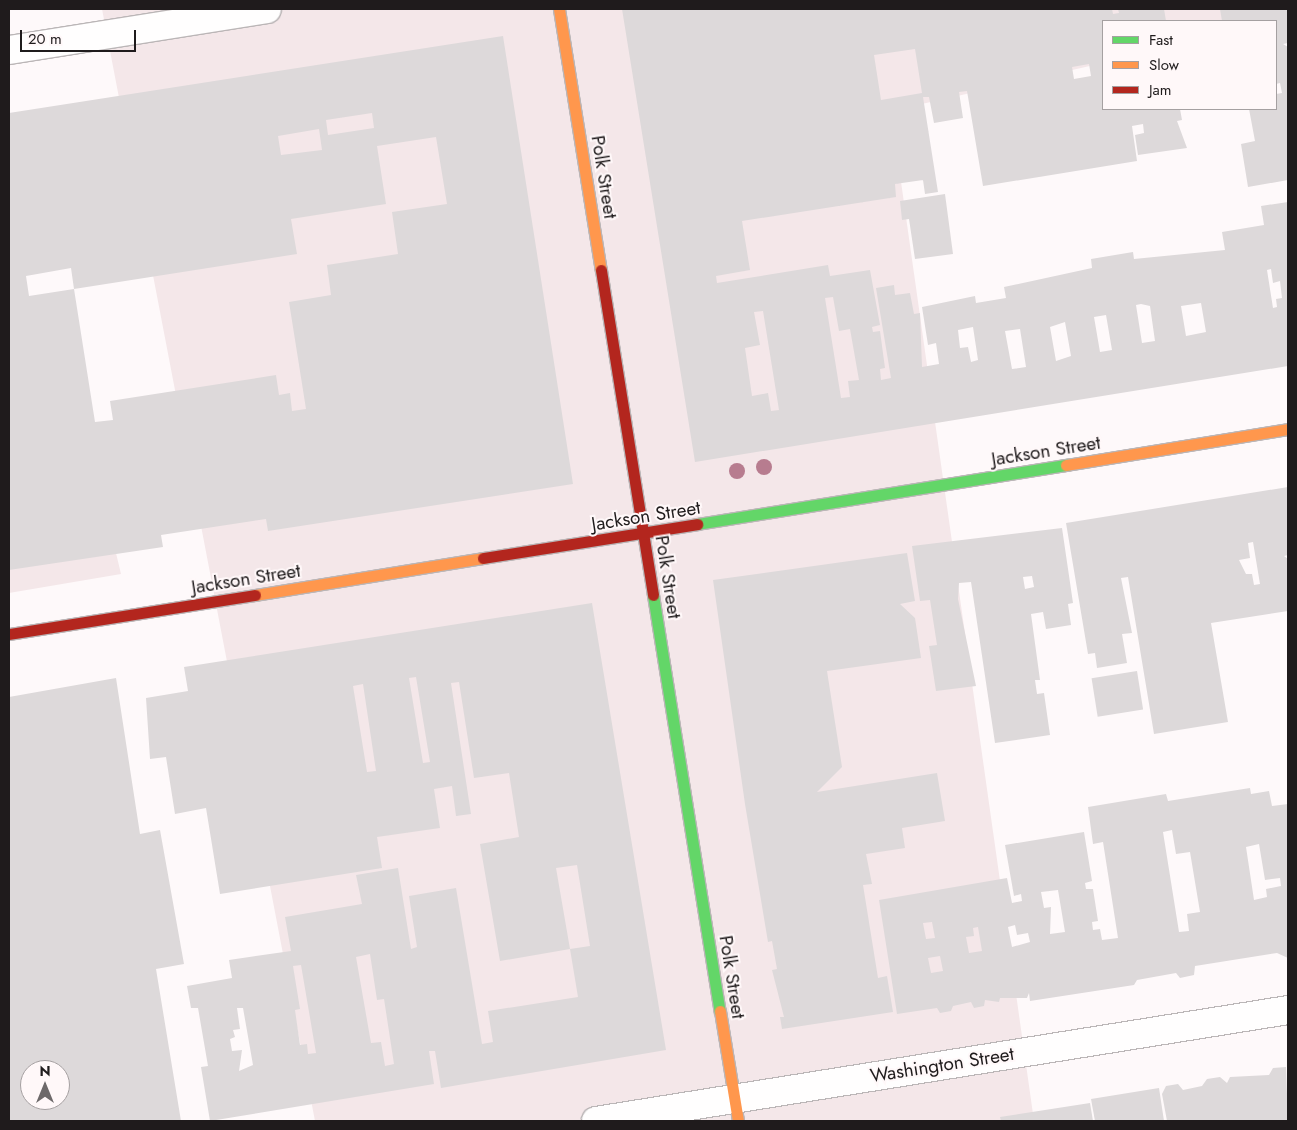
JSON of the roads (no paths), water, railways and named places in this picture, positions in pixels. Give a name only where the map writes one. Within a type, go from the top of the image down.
[{"type":"street","points":[[9,50],[267,9]]},
{"type":"street","name":"Polk Street","points":[[559,9],[736,1110]]},
{"type":"street","name":"Jackson Street","points":[[9,634],[644,534],[1288,429]]},
{"type":"street","name":"Washington Street","points":[[596,1121],[736,1110],[1288,1010]]}]
